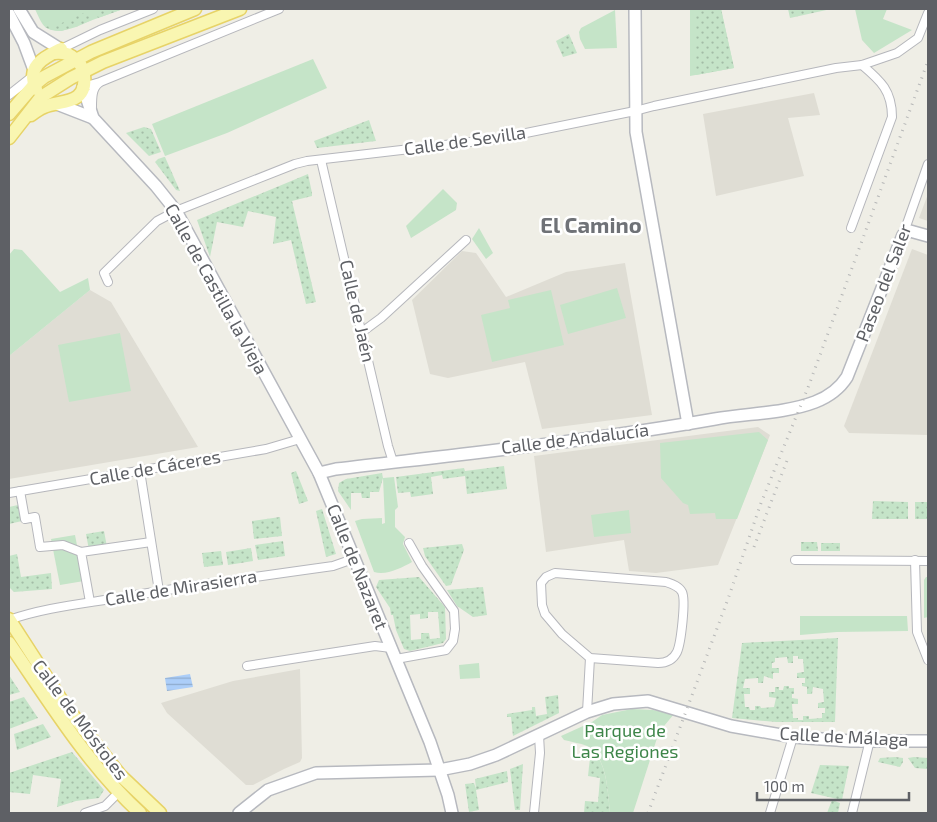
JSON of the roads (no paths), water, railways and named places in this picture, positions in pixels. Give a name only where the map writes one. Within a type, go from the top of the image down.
[{"type":"main road","points":[[19,9],[33,32],[65,54],[84,72]]},
{"type":"main road","points":[[9,114],[34,77],[44,57],[98,49],[195,9]]},
{"type":"main road","points":[[9,138],[41,97],[71,78],[103,62],[240,9]]},
{"type":"main road","points":[[635,9],[636,132],[688,424]]},
{"type":"main road","points":[[9,14],[24,43],[41,97],[46,101],[57,104]]},
{"type":"main road","points":[[34,77],[65,54]]},
{"type":"main road","points":[[20,125],[35,111],[45,106],[70,101],[80,93],[83,87],[84,72]]},
{"type":"main road","name":"Calle de Castilla la Vieja","points":[[83,87],[94,118],[156,186],[176,211],[319,473]]},
{"type":"main road","name":"Calle de Castilla la Vieja","points":[[57,104],[94,118]]},
{"type":"main road","points":[[903,235],[910,231],[928,236]]},
{"type":"main road","name":"Paseo del Saler","points":[[829,394],[841,386],[847,377],[903,235]]},
{"type":"main road","name":"Calle de Andalucía","points":[[319,473],[336,469],[599,437],[796,408],[816,402],[829,394]]},
{"type":"main road","name":"Calle de Nazaret","points":[[319,473],[430,742],[448,795],[452,813]]},
{"type":"main road","name":"Calle de Móstoles","points":[[9,620],[70,712],[120,775],[160,813]]},
{"type":"main road","name":"Calle de Móstoles","points":[[9,643],[57,714],[135,813]]},
{"type":"main road","name":"Calle de Málaga","points":[[239,813],[268,790],[316,773],[439,770],[470,764],[539,735],[586,712],[614,704],[648,701],[731,726],[793,737],[851,741],[928,741]]},
{"type":"street","points":[[65,54],[100,30],[153,9]]},
{"type":"street","points":[[83,87],[100,82],[279,9]]},
{"type":"street","name":"Calle de Sevilla","points":[[108,282],[104,273],[157,221],[176,211],[295,164],[496,139],[836,68],[862,66],[897,53],[918,38],[928,13]]},
{"type":"street","points":[[851,228],[892,117],[892,103],[885,87],[862,66]]},
{"type":"street","points":[[9,95],[34,77]]},
{"type":"street","points":[[94,118],[93,91],[100,82]]},
{"type":"street","name":"Calle de Jaén","points":[[321,160],[393,462]]},
{"type":"street","name":"Paseo del Saler","points":[[903,235],[928,164]]},
{"type":"street","points":[[362,332],[381,318],[466,240]]},
{"type":"street","name":"Calle de Cáceres","points":[[9,493],[266,449],[300,439]]},
{"type":"street","points":[[140,471],[159,591]]},
{"type":"street","points":[[20,491],[24,519],[35,517],[40,547],[62,545],[81,552],[151,542]]},
{"type":"street","points":[[396,659],[446,650],[453,641],[455,629],[454,611],[422,566],[409,542]]},
{"type":"street","points":[[81,552],[90,602]]},
{"type":"street","name":"Calle de Mirasierra","points":[[9,620],[33,612],[159,591],[333,566],[353,559]]},
{"type":"street","points":[[794,560],[928,561]]},
{"type":"street","points":[[915,560],[917,632],[928,660]]},
{"type":"street","points":[[555,573],[666,582],[677,586],[682,593],[684,602],[677,653],[667,662],[590,658],[562,634],[545,614],[542,605],[541,583],[546,577],[555,573]]},
{"type":"street","points":[[247,666],[375,646],[391,648]]},
{"type":"street","points":[[586,712],[590,658]]},
{"type":"street","points":[[534,813],[540,753],[539,735]]},
{"type":"street","points":[[770,813],[793,737]]},
{"type":"street","points":[[852,813],[870,740]]},
{"type":"street","points":[[85,813],[105,806],[118,793]]},
{"type":"water","points":[[190,674],[193,687],[167,691],[165,678]]},
{"type":"railway","points":[[648,813],[728,599],[761,503],[809,385],[928,61]]},
{"type":"railway","points":[[754,547],[788,458]]},
{"type":"district","name":"El Camino","points":[[591,225]]},
{"type":"park label","name":"Parque de Las Regiones","points":[[625,741]]}]
